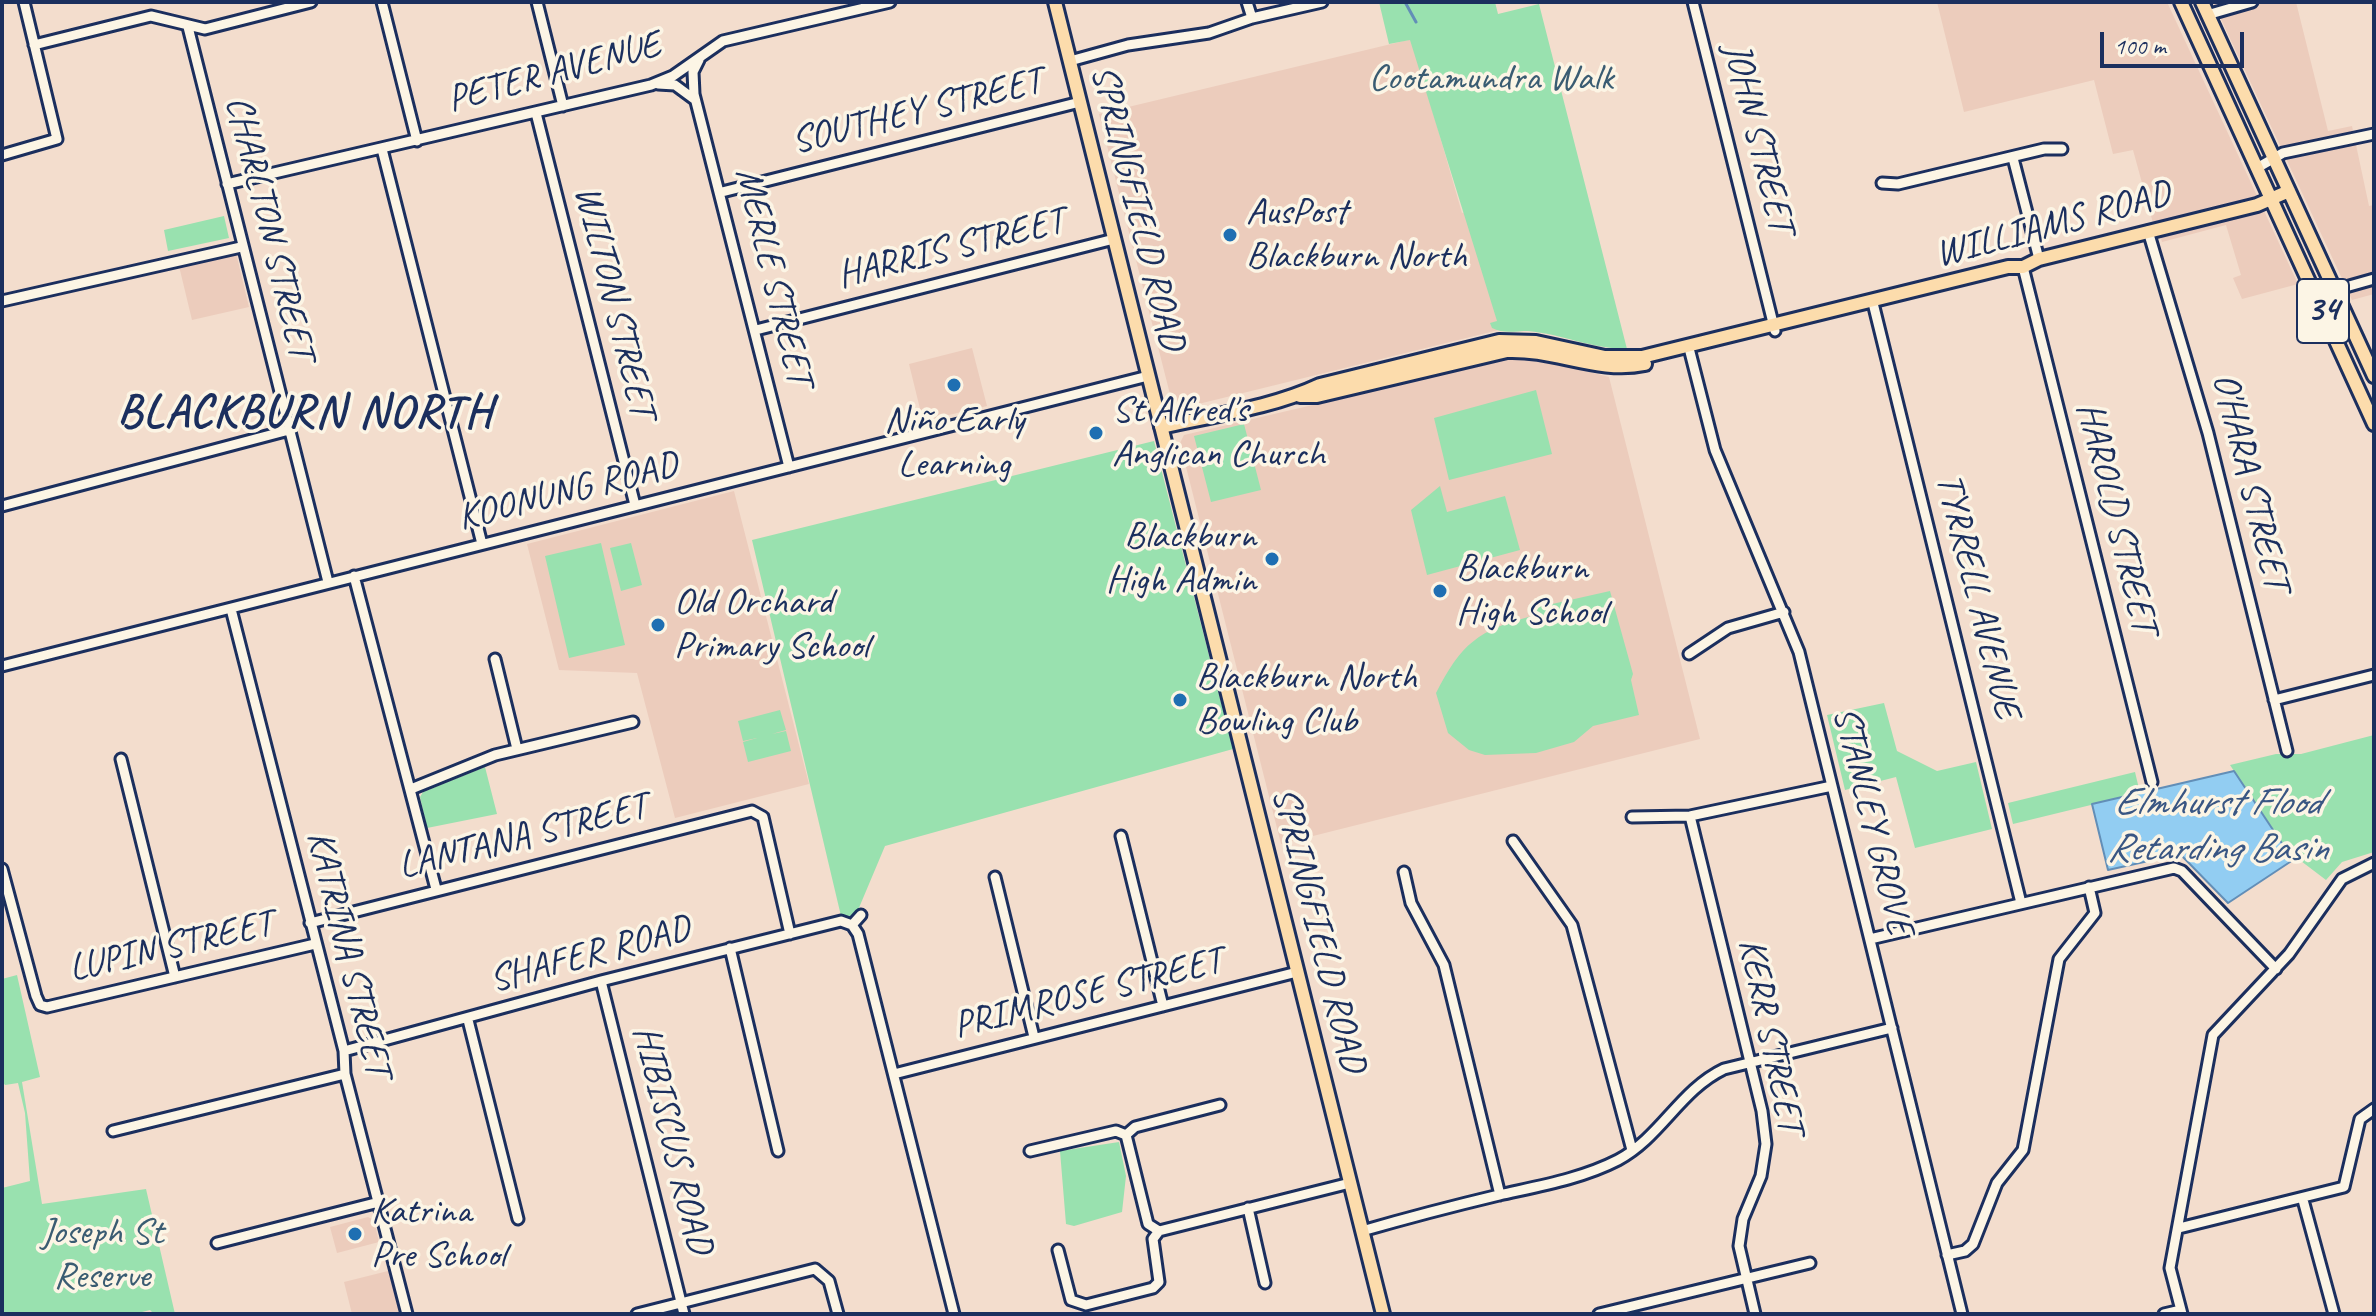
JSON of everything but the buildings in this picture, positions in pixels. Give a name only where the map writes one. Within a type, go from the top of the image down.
[{"type":"main road","name":"SPRINGFIELD ROAD","points":[[1055,2],[1383,1314]]},
{"type":"main road","name":"34","points":[[2181,2],[2374,424]]},
{"type":"main road","name":"34","points":[[2202,2],[2374,376]]},
{"type":"main road","name":"WILLIAMS ROAD","points":[[1384,374],[1419,371],[1481,355],[1521,351],[1619,364],[1655,358],[2008,267],[2023,267],[2039,259],[2271,199],[2289,191]]},
{"type":"main road","name":"WILLIAMS ROAD","points":[[1161,427],[1346,384],[1429,358],[1511,340],[1536,342],[1619,364]]},
{"type":"main road","points":[[1419,371],[1429,358]]},
{"type":"street","points":[[2,155],[57,139],[24,2]]},
{"type":"street","points":[[34,45],[151,16],[205,29],[311,2]]},
{"type":"street","points":[[382,2],[417,141]]},
{"type":"street","points":[[537,2],[563,106]]},
{"type":"street","name":"PETER AVENUE","points":[[227,184],[651,85],[673,76],[723,41],[890,2]]},
{"type":"street","points":[[1247,2],[1252,18]]},
{"type":"street","points":[[1070,61],[1128,45],[1209,33],[1252,18],[1322,2]]},
{"type":"street","name":"JOHN STREET","points":[[1693,2],[1765,288],[1780,325]]},
{"type":"street","points":[[2207,15],[2252,2]]},
{"type":"street","name":"CHARLTON STREET","points":[[188,27],[241,247],[328,582]]},
{"type":"street","name":"MERLE STREET","points":[[701,57],[693,72],[696,102],[722,192],[789,467]]},
{"type":"street","points":[[651,85],[675,85],[686,90],[696,102]]},
{"type":"street","name":"SOUTHEY STREET","points":[[722,192],[1080,102]]},
{"type":"street","name":"WILTON STREET","points":[[536,113],[635,505]]},
{"type":"street","points":[[2257,168],[2283,153],[2374,134]]},
{"type":"street","points":[[382,149],[482,544]]},
{"type":"street","points":[[1882,183],[1898,184],[2044,149],[2062,149]]},
{"type":"street","points":[[2013,158],[2039,259]]},
{"type":"street","name":"O'HARA STREET","points":[[2148,231],[2199,396],[2287,751]]},
{"type":"street","name":"HARRIS STREET","points":[[756,330],[1114,239]]},
{"type":"street","points":[[2,301],[241,247]]},
{"type":"street","name":"HAROLD STREET","points":[[2023,267],[2152,782]]},
{"type":"street","points":[[2335,290],[2374,279]]},
{"type":"street","name":"TYRRELL AVENUE","points":[[1873,303],[2021,903]]},
{"type":"street","name":"STANLEY GROVE","points":[[1690,349],[1715,450],[1799,652],[1962,1314]]},
{"type":"street","name":"KOONUNG ROAD","points":[[2,666],[1148,376]]},
{"type":"street","points":[[2,506],[289,430]]},
{"type":"street","points":[[354,576],[436,889]]},
{"type":"street","name":"KATRINA STREET","points":[[231,609],[344,1051],[345,1074],[407,1314]]},
{"type":"street","points":[[1689,654],[1728,628],[1784,612]]},
{"type":"street","points":[[495,659],[517,749]]},
{"type":"street","points":[[2274,700],[2374,675]]},
{"type":"street","points":[[411,789],[517,749],[633,722]]},
{"type":"street","points":[[121,759],[175,977]]},
{"type":"street","points":[[1632,817],[1690,816],[1832,786]]},
{"type":"street","name":"LANTANA STREET","points":[[310,923],[752,811],[763,817],[790,934]]},
{"type":"street","name":"KERR STREET","points":[[1690,816],[1766,1144],[1761,1176],[1743,1219],[1739,1246],[1755,1314]]},
{"type":"street","points":[[1121,836],[1163,1006]]},
{"type":"street","points":[[1513,841],[1572,925],[1632,1150]]},
{"type":"street","points":[[2164,1314],[2182,1312],[2170,1268],[2213,1035],[2276,969],[2342,879],[2374,863]]},
{"type":"street","points":[[1870,939],[2174,868],[2182,871],[2276,969]]},
{"type":"street","name":"LUPIN STREET","points":[[2,869],[40,1005],[47,1007],[315,944]]},
{"type":"street","points":[[1404,872],[1411,903],[1444,965],[1500,1195]]},
{"type":"street","points":[[995,877],[1034,1037]]},
{"type":"street","points":[[1947,1255],[1965,1251],[1973,1244],[1997,1183],[2023,1150],[2059,959],[2095,913],[2089,887]]},
{"type":"street","points":[[861,915],[852,925],[858,934],[954,1314]]},
{"type":"street","name":"SHAFER ROAD","points":[[344,1051],[730,948],[841,921],[852,925]]},
{"type":"street","points":[[730,948],[778,1151]]},
{"type":"street","name":"PRIMROSE STREET","points":[[894,1074],[1297,972]]},
{"type":"street","name":"HIBISCUS ROAD","points":[[601,981],[684,1314]]},
{"type":"street","points":[[468,1020],[518,1219]]},
{"type":"street","points":[[1362,1231],[1582,1175],[1632,1150],[1705,1078],[1749,1062],[1892,1028]]},
{"type":"street","points":[[113,1131],[345,1074]]},
{"type":"street","points":[[1126,1135],[1135,1127],[1220,1105]]},
{"type":"street","points":[[2179,1228],[2303,1200],[2344,1187],[2360,1119],[2374,1109]]},
{"type":"street","points":[[1030,1151],[1116,1131],[1126,1135]]},
{"type":"street","points":[[1126,1135],[1148,1224],[1159,1231]]},
{"type":"street","points":[[1058,1250],[1071,1300],[1086,1305],[1153,1288],[1160,1273],[1153,1239],[1159,1231],[1350,1183]]},
{"type":"street","points":[[2303,1200],[2334,1314]]},
{"type":"street","points":[[217,1243],[379,1202]]},
{"type":"street","points":[[1248,1208],[1265,1283]]},
{"type":"street","points":[[1599,1314],[1810,1263]]},
{"type":"street","points":[[637,1314],[815,1269],[829,1281],[838,1314]]},
{"type":"shaded area","points":[[1937,2],[2167,2],[2298,284],[2242,299],[2233,278],[2241,275],[2226,225],[2162,242],[2156,223],[2153,223],[2133,150],[2113,154],[2094,80],[1964,112]]},
{"type":"shaded area","points":[[2213,2],[2296,2],[2328,131],[2352,126],[2369,206],[2374,205],[2374,294],[2352,300]]},
{"type":"shaded area","points":[[1412,39],[1462,213],[1466,212],[1503,329],[1174,410],[1099,114]]},
{"type":"shaded area","points":[[236,253],[249,307],[192,320],[179,266]]},
{"type":"shaded area","points":[[972,348],[987,406],[923,421],[909,364]]},
{"type":"shaded area","name":"Blackburn High School","points":[[1510,359],[1543,360],[1609,377],[1700,739],[1281,844],[1180,443],[1184,435]]},
{"type":"shaded area","name":"Old Orchard Primary School","points":[[734,491],[809,784],[675,818],[637,673],[559,670],[527,544]]},
{"type":"shaded area","name":"Katrina Pre School","points":[[368,1217],[374,1220],[379,1242],[337,1253],[330,1227]]},
{"type":"shaded area","points":[[392,1270],[403,1314],[352,1314],[344,1282]]},
{"type":"green space","name":"Cootamundra Walk","points":[[1379,2],[1495,2],[1498,14],[1539,4],[1627,349],[1602,347],[1541,333],[1505,332],[1492,328],[1490,323],[1497,321],[1410,40],[1389,44]]},
{"type":"green space","points":[[224,216],[229,238],[168,251],[164,230]]},
{"type":"green space","points":[[1536,390],[1552,454],[1449,480],[1434,418]]},
{"type":"green space","points":[[1244,424],[1261,490],[1211,502],[1194,436]]},
{"type":"green space","points":[[1154,441],[1233,749],[885,846],[853,922],[841,916],[752,540]]},
{"type":"green space","points":[[1440,486],[1447,512],[1505,496],[1520,550],[1427,575],[1411,510]]},
{"type":"green space","points":[[601,543],[625,645],[569,658],[545,556]]},
{"type":"green space","points":[[631,543],[642,585],[621,591],[610,548]]},
{"type":"green space","points":[[1610,591],[1633,674],[1631,680],[1639,715],[1593,726],[1574,742],[1536,753],[1485,755],[1469,750],[1448,733],[1436,693],[1454,662],[1473,641],[1498,627],[1532,616],[1530,609]]},
{"type":"green space","points":[[1884,703],[1897,751],[1937,771],[1976,762],[1992,829],[1915,848],[1896,777],[1845,790],[1827,715]]},
{"type":"green space","points":[[780,710],[786,730],[772,734],[786,731],[791,751],[748,762],[743,742],[757,738],[743,741],[738,721]]},
{"type":"green space","points":[[2374,735],[2374,852],[2342,862],[2326,880],[2297,858],[2293,860],[2230,765],[2276,754],[2301,754]]},
{"type":"green space","points":[[485,767],[497,814],[427,828],[420,797],[423,792]]},
{"type":"green space","points":[[2135,772],[2140,793],[2013,824],[2008,803]]},
{"type":"green space","name":"Joseph St Reserve","points":[[17,975],[40,1077],[22,1082],[42,1204],[146,1189],[175,1314],[154,1314],[150,1310],[134,1314],[2,1314],[2,1188],[30,1181],[25,1113],[18,1083],[5,1085],[2,1081],[2,979]]},
{"type":"green space","points":[[1119,1142],[1126,1176],[1122,1212],[1074,1226],[1066,1224],[1060,1151]]},
{"type":"water","name":"Elmhurst Flood Retarding Basin","points":[[2234,771],[2293,860],[2228,903],[2180,854],[2108,870],[2092,804]]},
{"type":"waterway","points":[[1405,2],[1416,22]]},
{"type":"place","name":"AusPost Blackburn North","points":[[1230,235]]},
{"type":"place","name":"Niño Early Learning","points":[[954,385]]},
{"type":"place","name":"St Alfred's Anglican Church","points":[[1096,433]]},
{"type":"place","name":"Blackburn High Admin","points":[[1272,559]]},
{"type":"place","name":"Blackburn High School","points":[[1440,591]]},
{"type":"place","name":"Old Orchard Primary School","points":[[658,625]]},
{"type":"place","name":"Blackburn North Bowling Club","points":[[1180,700]]},
{"type":"place","name":"Katrina Pre School","points":[[355,1234]]},
{"type":"district","name":"BLACKBURN NORTH","points":[[305,414]]}]
